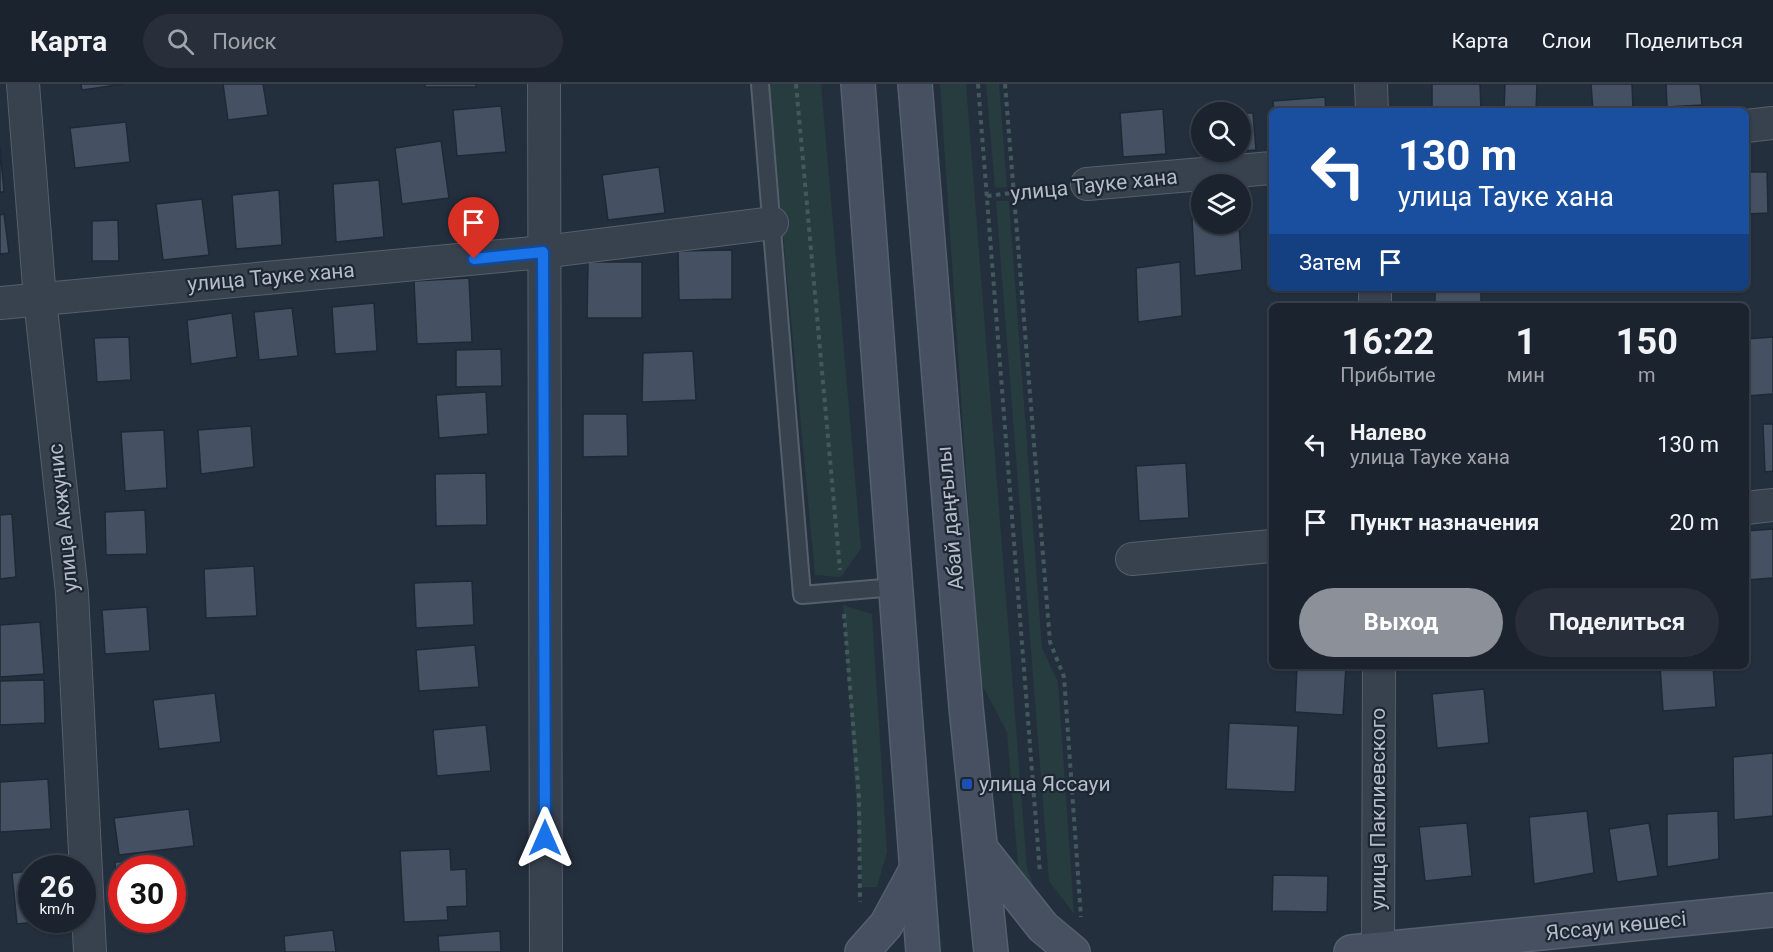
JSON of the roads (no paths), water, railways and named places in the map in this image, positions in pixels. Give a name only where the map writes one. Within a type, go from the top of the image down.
[{"type":"main road","points":[[858,84],[923,952]]},
{"type":"main road","name":"Абай даңғылы","points":[[915,84],[966,707],[991,952]]},
{"type":"main road","points":[[981,849],[1043,927],[1073,952]]},
{"type":"main road","points":[[862,952],[886,925],[916,870]]},
{"type":"main road","name":"Яссауи көшесі","points":[[1369,951],[1773,910]]},
{"type":"street","name":"улица Акжунис","points":[[23,84],[40,299],[72,593],[90,952]]},
{"type":"street","points":[[544,84],[546,952]]},
{"type":"street","points":[[1371,84],[1372,108]]},
{"type":"street","points":[[1749,126],[1773,123]]},
{"type":"street","name":"улица Тауке хана","points":[[1087,184],[1269,168]]},
{"type":"street","name":"улица Тауке хана","points":[[0,303],[543,252],[772,223]]},
{"type":"street","points":[[1749,508],[1773,505]]},
{"type":"street","points":[[1132,559],[1269,546]]},
{"type":"street","name":"улица Паклиевского","points":[[1369,951],[1379,669]]},
{"type":"lane","points":[[760,84],[802,595],[895,587]]},
{"type":"place","name":"улица Яссауи","points":[[967,784]]}]
